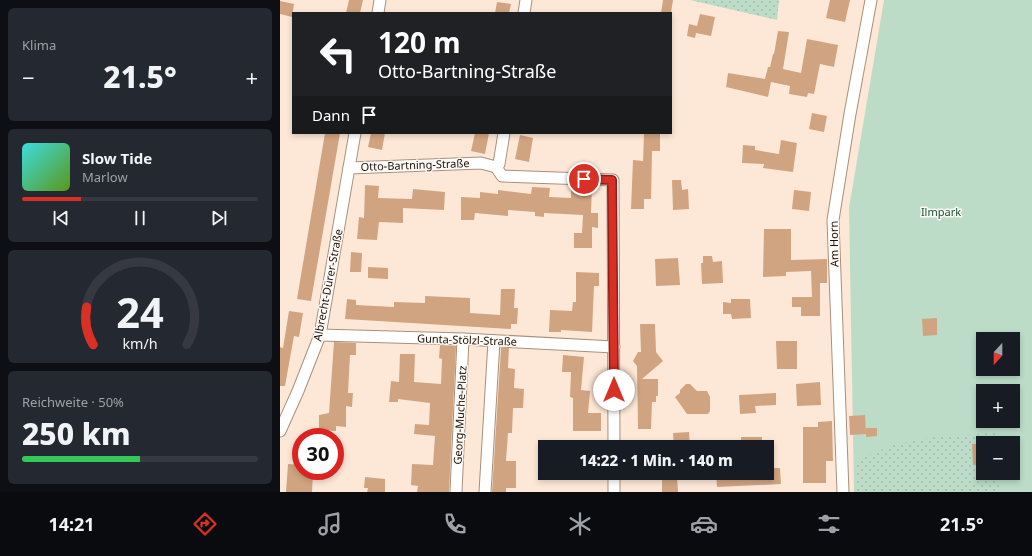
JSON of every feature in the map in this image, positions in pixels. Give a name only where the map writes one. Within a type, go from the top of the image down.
[{"type":"street","points":[[378,12],[380,0]]},
{"type":"street","points":[[524,12],[526,0]]},
{"type":"street","name":"Am Horn","points":[[843,492],[833,220],[846,135],[871,0]]},
{"type":"street","name":"Albrecht-Dürer-Straße","points":[[280,431],[298,391],[320,335],[355,134]]},
{"type":"street","points":[[504,134],[499,164],[496,167],[502,176],[612,180],[614,440]]},
{"type":"street","name":"Otto-Bartning-Straße","points":[[348,168],[481,163],[496,167]]},
{"type":"street","name":"Gunta-Stölzl-Straße","points":[[320,335],[494,340],[614,347]]},
{"type":"street","name":"Georg-Muche-Platz","points":[[456,492],[463,339]]},
{"type":"street","points":[[485,492],[494,340]]},
{"type":"street","points":[[614,480],[614,492]]},
{"type":"green space","points":[[690,0],[779,0],[777,20]]},
{"type":"green space","name":"Ilmpark","points":[[884,0],[1032,0],[1032,492],[854,492],[849,208]]},
{"type":"green space","points":[[998,433],[1001,436],[976,436],[976,480],[1001,480],[1001,492],[856,492],[855,461],[895,444],[941,436]]},
{"type":"building","points":[[349,0],[363,0],[360,12],[346,12]]},
{"type":"building","points":[[663,0],[673,0],[671,12],[661,12]]},
{"type":"building","points":[[830,0],[850,0],[845,22],[826,18]]},
{"type":"building","points":[[280,1],[294,4],[292,17],[280,14]]},
{"type":"building","points":[[497,2],[511,4],[509,12],[495,12]]},
{"type":"building","points":[[700,14],[715,17],[711,36],[696,33],[695,38],[687,36],[689,24],[697,26]]},
{"type":"building","points":[[778,31],[789,32],[783,69],[801,73],[807,39],[838,45],[834,67],[820,64],[814,94],[808,93],[807,97],[789,94],[790,86],[771,82],[768,97],[726,87],[728,73],[765,79],[768,67],[770,67],[774,54]]},
{"type":"building","points":[[812,113],[827,116],[824,132],[809,129]]},
{"type":"building","points":[[325,134],[340,134],[311,301],[297,299]]},
{"type":"building","points":[[371,134],[385,134],[382,150],[368,147]]},
{"type":"building","points":[[475,134],[489,134],[485,154],[471,151]]},
{"type":"building","points":[[644,134],[660,134],[660,151],[652,151],[651,199],[644,199],[644,209],[631,209],[633,160],[643,161]]},
{"type":"building","points":[[520,135],[533,138],[529,162],[515,159]]},
{"type":"building","points":[[781,140],[797,143],[793,172],[763,168],[764,164],[742,163],[743,145],[755,146],[755,150],[779,154]]},
{"type":"building","points":[[672,180],[681,180],[682,190],[688,189],[689,209],[673,210]]},
{"type":"building","points":[[365,185],[379,186],[378,198],[412,199],[413,189],[445,192],[444,210],[403,208],[403,223],[379,222],[377,240],[357,239],[359,217],[364,218]]},
{"type":"building","points":[[577,186],[592,187],[591,213],[598,213],[598,228],[592,227],[592,248],[574,248],[574,233],[582,233],[583,215],[544,213],[544,217],[535,216],[535,212],[508,210],[508,216],[475,213],[474,220],[461,220],[461,197],[480,198],[480,192],[498,194],[498,190],[531,194],[532,187],[550,188],[549,197],[571,198],[571,189],[577,189]]},
{"type":"building","points":[[794,190],[811,192],[809,211],[792,209]]},
{"type":"building","points":[[764,229],[791,229],[791,260],[827,259],[827,283],[820,283],[820,316],[801,316],[801,307],[792,307],[792,297],[812,297],[811,271],[786,272],[786,276],[763,277]]},
{"type":"building","points":[[351,252],[362,253],[361,272],[350,272]]},
{"type":"building","points":[[703,256],[712,256],[713,262],[722,261],[723,283],[702,284],[701,263],[703,263]]},
{"type":"building","points":[[678,258],[680,285],[656,286],[655,259]]},
{"type":"building","points":[[368,267],[388,268],[388,279],[368,278]]},
{"type":"building","points":[[576,272],[599,273],[599,286],[594,286],[592,332],[561,330],[561,332],[549,332],[550,310],[572,311],[573,302],[576,302]]},
{"type":"building","points":[[501,289],[515,289],[514,308],[518,308],[517,324],[511,324],[511,329],[345,319],[347,299],[356,300],[356,305],[394,307],[394,302],[425,303],[425,296],[470,298],[470,313],[500,315]]},
{"type":"building","points":[[731,299],[750,299],[751,318],[732,319],[731,314],[723,314],[723,302],[731,303]]},
{"type":"building","points":[[289,311],[303,313],[299,337],[294,336],[285,386],[280,386],[280,347],[283,348]]},
{"type":"building","points":[[937,318],[937,335],[923,336],[922,319]]},
{"type":"building","points":[[640,324],[655,324],[656,352],[663,361],[642,379],[658,379],[658,396],[656,396],[656,402],[652,402],[651,429],[638,429],[637,366],[633,361],[638,352],[641,352]]},
{"type":"building","points":[[776,341],[797,341],[797,369],[777,369]]},
{"type":"building","points":[[334,342],[356,343],[356,355],[350,355],[348,393],[353,393],[352,407],[346,406],[346,427],[336,426],[336,428],[319,428],[319,415],[329,413]]},
{"type":"building","points":[[440,345],[456,346],[449,492],[417,492],[418,486],[411,485],[412,464],[433,465],[435,436],[414,434],[415,424],[429,425],[430,403],[398,399],[398,402],[389,402],[391,381],[399,382],[400,354],[415,354],[414,382],[441,384],[442,359],[439,358]]},
{"type":"building","points":[[501,348],[509,348],[508,368],[515,369],[514,388],[524,389],[523,408],[513,408],[512,433],[508,433],[506,461],[516,461],[516,488],[506,488],[506,492],[492,492]]},
{"type":"building","points":[[563,355],[584,357],[581,390],[590,391],[588,413],[601,413],[601,431],[573,431],[573,398],[570,397],[571,372],[562,372]]},
{"type":"building","points":[[820,382],[821,405],[797,406],[796,384]]},
{"type":"building","points":[[686,384],[690,384],[697,391],[707,391],[710,397],[710,411],[708,414],[687,414],[675,397],[680,393],[680,390]]},
{"type":"building","points":[[776,393],[776,405],[755,406],[756,413],[740,414],[739,395]]},
{"type":"building","points":[[865,415],[866,434],[850,435],[849,416]]},
{"type":"building","points":[[832,421],[833,461],[826,461],[826,483],[803,483],[803,427],[818,427],[818,422]]},
{"type":"building","points":[[866,428],[877,428],[877,436],[866,437]]},
{"type":"building","points":[[689,432],[690,440],[674,440],[673,433]]},
{"type":"building","points":[[741,437],[762,437],[762,440],[741,440]]},
{"type":"building","points":[[972,444],[976,444],[976,465],[973,465]]},
{"type":"building","points":[[288,464],[292,464],[292,480],[313,480],[312,492],[286,492]]},
{"type":"building","points":[[774,468],[780,468],[781,484],[717,487],[716,480],[774,480]]},
{"type":"building","points":[[365,477],[385,479],[385,492],[367,492],[368,488],[364,488]]},
{"type":"building","points":[[662,480],[677,480],[678,492],[662,492]]},
{"type":"route","points":[[584,179],[612,180],[614,390]]}]
